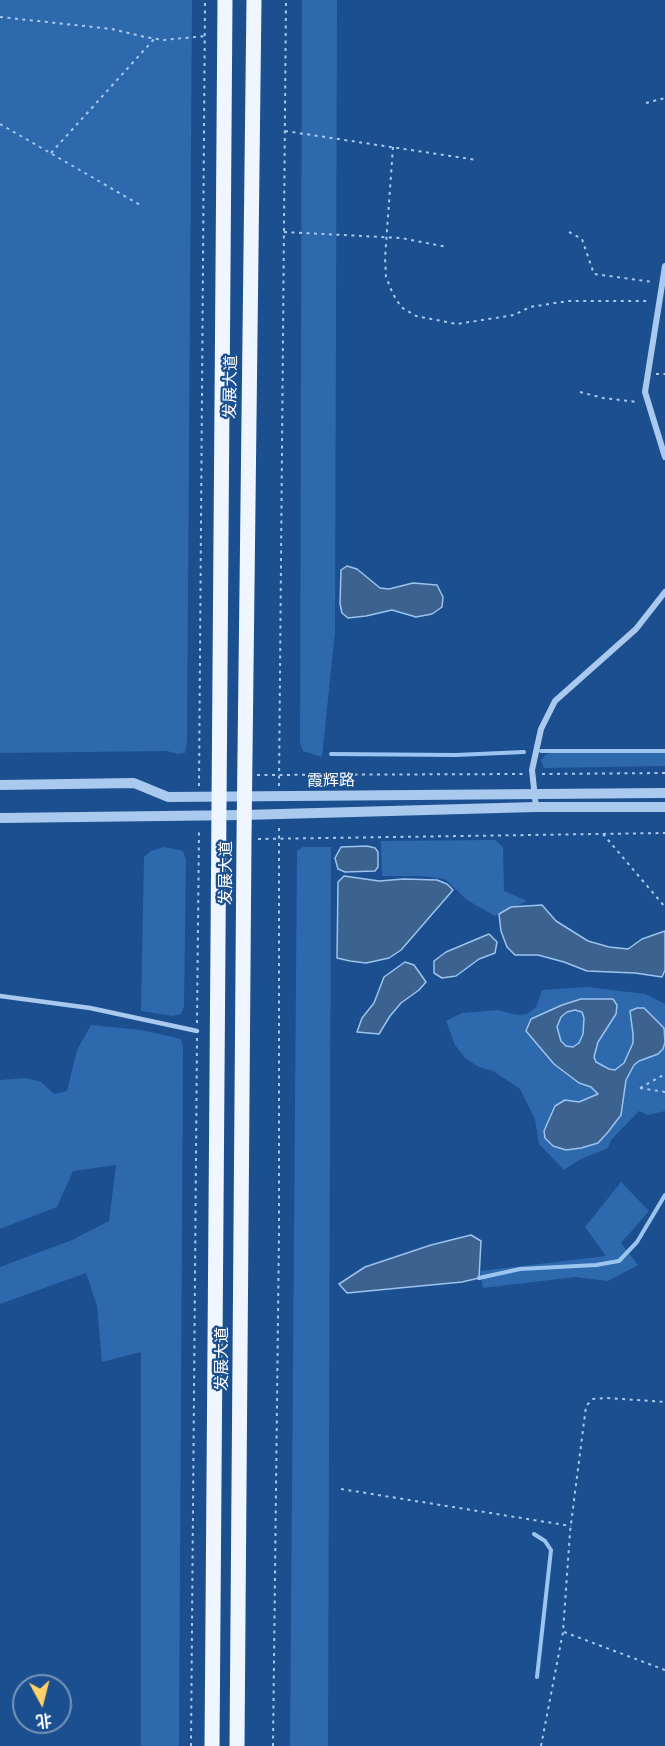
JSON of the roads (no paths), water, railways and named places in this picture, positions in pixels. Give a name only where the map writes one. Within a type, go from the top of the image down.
[{"type":"main road","name":"发展大道","points":[[212,1746],[225,0]]},
{"type":"main road","name":"发展大道","points":[[237,1746],[244,815],[254,0]]},
{"type":"street","points":[[665,266],[645,392],[665,457]]},
{"type":"street","points":[[536,807],[532,774],[541,729],[555,701],[636,629],[665,592]]},
{"type":"street","name":"霞辉路","points":[[0,784],[134,783],[168,797],[665,793]]},
{"type":"street","name":"霞辉路","points":[[0,818],[219,816],[536,807],[665,807]]},
{"type":"lane","points":[[0,996],[90,1008],[197,1031]]},
{"type":"waterway","points":[[541,751],[665,751]]},
{"type":"waterway","points":[[331,754],[456,755],[524,752]]},
{"type":"waterway","points":[[479,1278],[520,1269],[596,1265],[619,1261],[637,1242],[665,1195]]},
{"type":"waterway","points":[[534,1534],[545,1541],[551,1550],[537,1677]]}]
